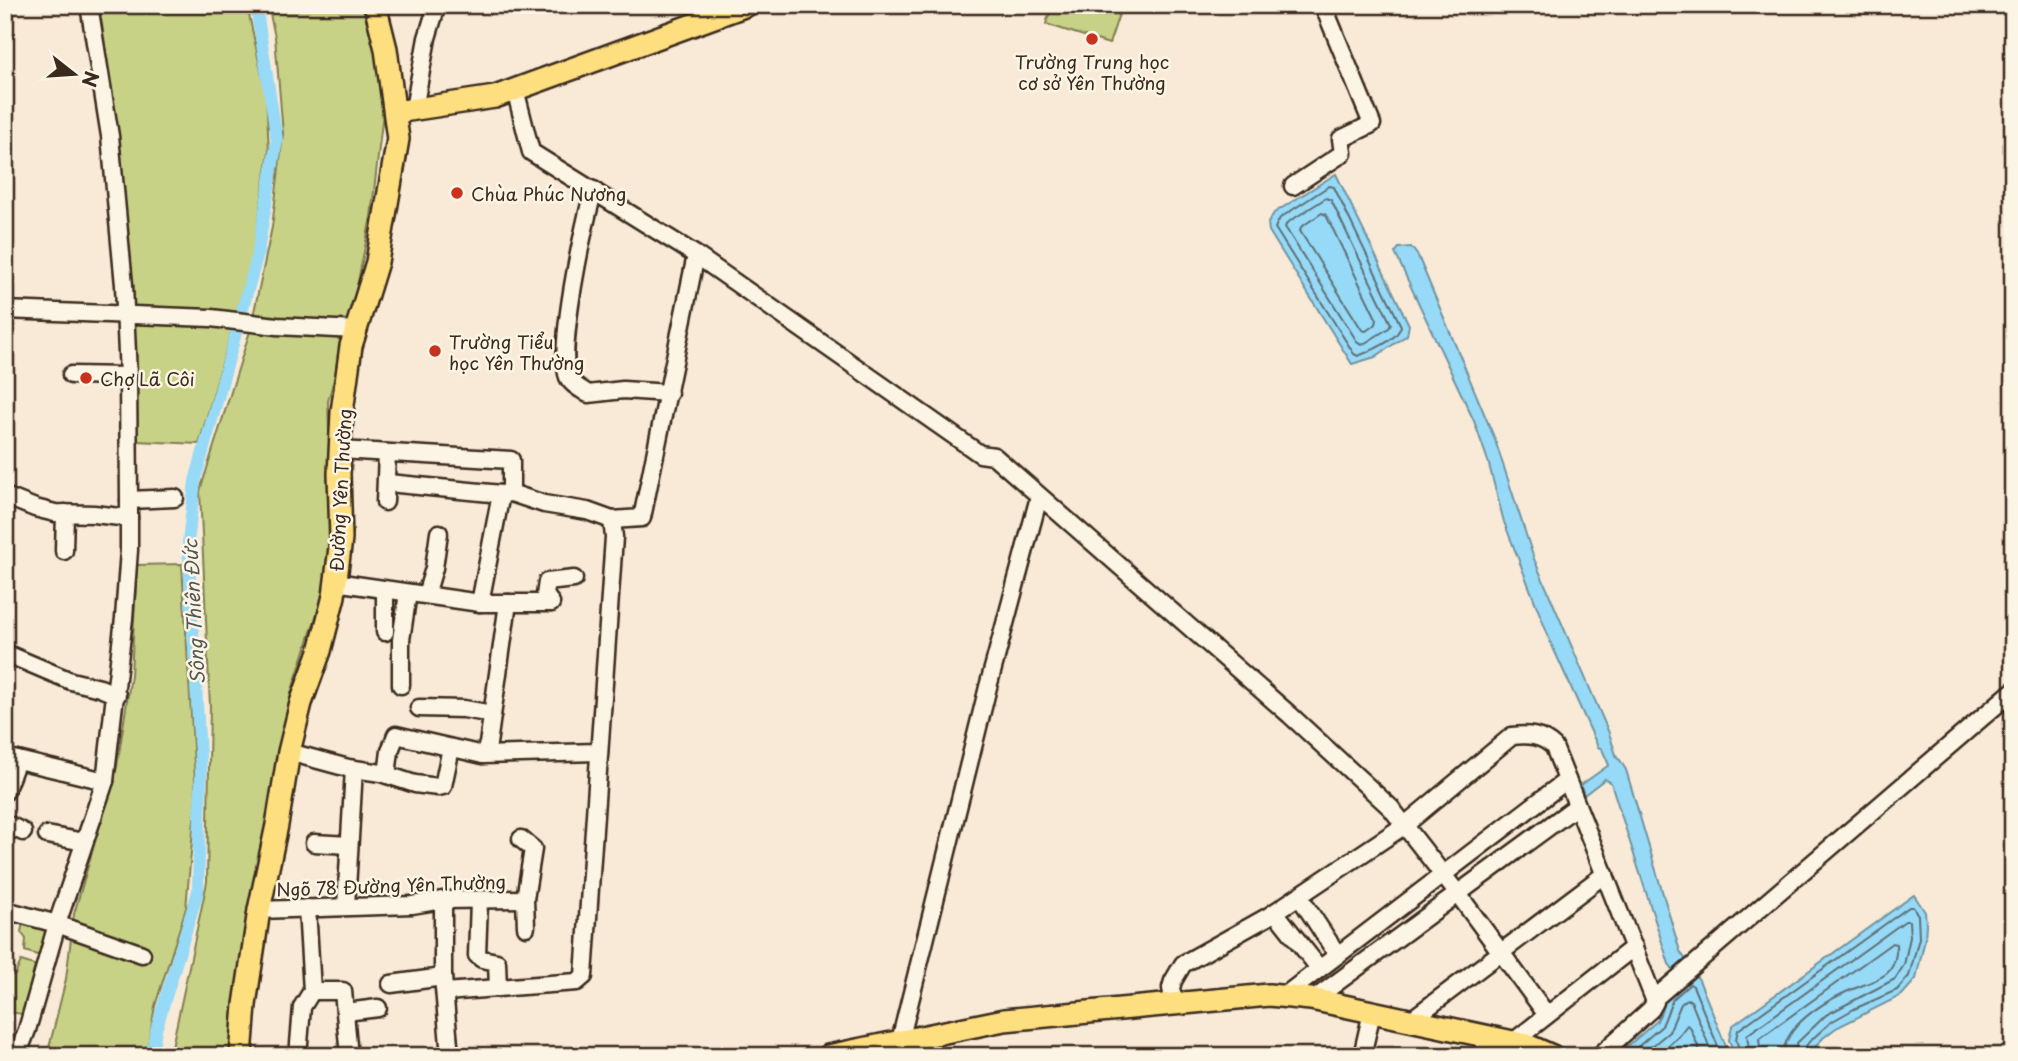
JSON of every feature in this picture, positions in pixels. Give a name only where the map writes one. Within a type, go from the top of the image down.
[{"type":"main road","name":"Đường Yên Thường","points":[[241,1056],[259,910],[289,752],[301,703],[320,650],[335,582],[341,539],[340,450],[351,346],[377,262],[405,110],[375,5]]},
{"type":"main road","points":[[405,110],[495,97],[747,5]]},
{"type":"main road","points":[[828,1056],[1004,1020],[1269,995],[1313,1000],[1411,1020],[1484,1046],[1513,1042],[1527,1045],[1552,1056]]},
{"type":"street","points":[[17,1056],[57,924],[105,781],[124,618],[129,518],[125,314],[110,136],[89,5]]},
{"type":"street","points":[[405,110],[437,5]]},
{"type":"street","points":[[1293,186],[1343,153],[1341,139],[1372,124],[1323,5]]},
{"type":"street","points":[[515,89],[530,152],[696,255],[980,454],[994,456],[1290,715],[1391,807],[1547,1015]]},
{"type":"street","points":[[594,190],[585,218],[570,311],[566,350],[570,381],[588,394],[623,390],[669,393]]},
{"type":"street","points":[[388,483],[506,494],[587,511],[612,520],[642,518],[696,255]]},
{"type":"street","points":[[5,310],[235,320],[277,326],[356,330]]},
{"type":"street","points":[[71,375],[128,376]]},
{"type":"street","points":[[340,450],[510,460],[506,494],[480,603]]},
{"type":"street","points":[[385,502],[388,483],[387,453]]},
{"type":"street","points":[[5,496],[35,509],[129,518]]},
{"type":"street","points":[[900,1041],[988,687],[1039,497]]},
{"type":"street","points":[[129,500],[175,498]]},
{"type":"street","points":[[64,551],[65,513]]},
{"type":"street","points":[[391,984],[498,988],[577,982],[584,976],[614,537],[612,520]]},
{"type":"street","points":[[426,595],[434,568],[439,534]]},
{"type":"street","points":[[335,582],[480,603],[551,603],[545,595],[547,582],[574,579]]},
{"type":"street","points":[[385,590],[385,632]]},
{"type":"street","points":[[401,684],[401,640],[408,593]]},
{"type":"street","points":[[483,755],[488,744],[508,603]]},
{"type":"street","points":[[5,653],[71,681],[117,695]]},
{"type":"street","points":[[1654,999],[2013,691]]},
{"type":"street","points":[[419,708],[464,709],[492,714]]},
{"type":"street","points":[[387,775],[390,751],[396,735],[483,755],[599,752]]},
{"type":"street","points":[[1174,1004],[1171,988],[1183,964],[1275,912],[1405,825],[1512,736],[1531,735],[1548,741],[1553,747],[1655,1003],[1599,1056]]},
{"type":"street","points":[[289,752],[415,784],[442,787],[451,748]]},
{"type":"street","points":[[5,792],[11,758],[105,781]]},
{"type":"street","points":[[346,906],[355,769]]},
{"type":"street","points":[[1284,996],[1567,780]]},
{"type":"street","points":[[1313,1000],[1577,806]]},
{"type":"street","points":[[5,823],[23,832]]},
{"type":"street","points":[[47,835],[84,842]]},
{"type":"street","points":[[521,839],[533,849],[525,899],[526,927]]},
{"type":"street","points":[[314,843],[349,845]]},
{"type":"street","points":[[1411,1020],[1605,874]]},
{"type":"street","points":[[1299,896],[1338,954]]},
{"type":"street","name":"Ngõ 78 Đường Yên Thường","points":[[259,910],[412,905],[443,900],[478,902],[525,899]]},
{"type":"street","points":[[443,900],[444,984],[450,1056]]},
{"type":"street","points":[[478,902],[477,955],[482,959],[497,962],[498,988]]},
{"type":"street","points":[[298,1056],[302,1007],[312,991],[307,908]]},
{"type":"street","points":[[5,910],[57,924],[142,954]]},
{"type":"street","points":[[1275,912],[1319,968]]},
{"type":"street","points":[[1513,1042],[1634,947]]},
{"type":"street","points":[[312,991],[343,991],[349,1056]]},
{"type":"street","points":[[346,1012],[378,1009]]},
{"type":"street","points":[[1362,1056],[1372,1012]]},
{"type":"green space","points":[[96,5],[247,5],[266,95],[269,151],[253,256],[199,444],[137,441],[119,145]]},
{"type":"green space","points":[[268,5],[364,5],[375,39],[384,104],[371,217],[351,316],[328,401],[332,517],[330,574],[291,693],[277,803],[234,1056],[170,1056],[207,882],[210,706],[200,491],[250,331],[272,227],[283,134],[275,37]]},
{"type":"green space","points":[[1052,5],[1122,5],[1109,44],[1046,24]]},
{"type":"green space","points":[[182,564],[196,797],[186,908],[155,1006],[146,1056],[47,1056],[66,979],[74,914],[117,767],[131,675],[137,565]]},
{"type":"green space","points":[[24,918],[53,923],[43,957],[25,951],[26,939],[21,932]]},
{"type":"green space","points":[[21,961],[37,966],[22,1014],[9,1012],[5,1019],[5,973],[15,975]]},
{"type":"water","points":[[1336,174],[1409,325],[1407,335],[1375,357],[1352,364],[1269,231],[1268,223],[1274,213]]},
{"type":"water","points":[[1411,247],[1418,256],[1494,437],[1534,559],[1609,733],[1617,758],[1626,770],[1680,951],[1699,980],[1730,1056],[1616,1056],[1657,1021],[1676,973],[1669,964],[1611,783],[1605,779],[1584,795],[1581,785],[1609,765],[1602,749],[1598,747],[1551,643],[1504,522],[1474,421],[1395,253],[1399,248]]},
{"type":"water","points":[[1914,895],[1925,912],[1925,939],[1916,979],[1902,995],[1836,1028],[1807,1056],[1735,1056],[1729,1040],[1732,1026]]},
{"type":"waterway","name":"Sông Thiên Đức","points":[[151,1056],[156,1030],[198,891],[201,773],[188,543],[195,481],[257,257],[277,140],[256,5]]},
{"type":"place","name":"Trường Trung học cơ sở Yên Thường","points":[[1092,39]]},
{"type":"place","name":"Chùa Phúc Nương","points":[[457,193]]},
{"type":"place","name":"Trường Tiểu học Yên Thường","points":[[435,351]]},
{"type":"place","name":"Chợ Lã Côi","points":[[86,378]]}]
